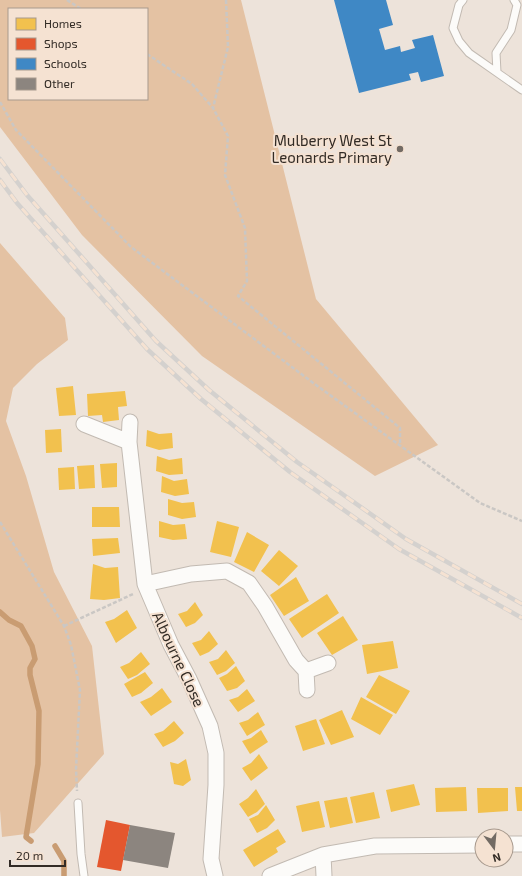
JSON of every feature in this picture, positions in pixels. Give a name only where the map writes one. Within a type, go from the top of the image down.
[{"type":"street","name":"Albourne Close","points":[[130,422],[129,442],[146,586],[171,645],[189,679],[210,726],[216,753],[216,785],[210,859],[215,876]]},
{"type":"street","points":[[84,424],[129,442]]},
{"type":"street","points":[[146,586],[191,574],[227,571],[248,583],[265,606],[296,660],[306,671],[307,690]]},
{"type":"street","points":[[306,671],[328,663]]},
{"type":"street","points":[[270,876],[323,855],[375,846],[474,845]]},
{"type":"street","points":[[323,855],[324,876]]},
{"type":"lane","points":[[463,0],[458,5],[453,28],[459,42],[469,53],[522,90]]},
{"type":"lane","points":[[497,72],[496,53],[511,30],[517,5],[514,0]]},
{"type":"lane","points":[[78,803],[84,876]]},
{"type":"path","points":[[67,0],[79,8]]},
{"type":"path","points":[[213,108],[228,47],[226,0]]},
{"type":"path","points":[[148,55],[192,84],[213,108],[228,136],[225,175],[245,228],[247,282],[238,296],[400,428],[400,446]]},
{"type":"path","points":[[0,102],[16,130],[131,247],[316,385],[480,503],[522,521]]},
{"type":"path","points":[[0,522],[64,626],[71,645],[80,690],[76,769],[78,803]]},
{"type":"path","points":[[64,626],[146,586]]},
{"type":"shaded area","points":[[0,0],[241,0],[316,299],[438,445],[375,476],[202,356],[82,235],[0,127]]},
{"type":"shaded area","points":[[0,243],[65,318],[68,340],[37,364],[13,388],[6,421],[26,476],[54,572],[92,646],[104,754],[34,833],[2,837],[0,810]]},
{"type":"building: Homes","points":[[73,386],[76,415],[59,416],[56,388]]},
{"type":"building: Homes","points":[[125,391],[127,406],[118,407],[119,420],[103,422],[102,415],[88,416],[87,394]]},
{"type":"building: Homes","points":[[61,429],[62,452],[46,453],[45,430]]},
{"type":"building: Homes","points":[[147,430],[159,434],[172,433],[173,448],[159,450],[146,446]]},
{"type":"building: Homes","points":[[157,456],[169,460],[182,458],[183,474],[169,475],[156,471]]},
{"type":"building: Homes","points":[[117,463],[117,487],[102,488],[100,464]]},
{"type":"building: Homes","points":[[94,465],[95,488],[79,489],[77,466]]},
{"type":"building: Homes","points":[[74,467],[75,489],[59,490],[58,468]]},
{"type":"building: Homes","points":[[162,476],[174,481],[187,479],[189,494],[175,496],[161,492]]},
{"type":"building: Homes","points":[[168,499],[182,503],[194,502],[196,517],[182,519],[168,515]]},
{"type":"building: Homes","points":[[92,507],[119,507],[120,527],[92,527]]},
{"type":"building: Homes","points":[[159,521],[173,525],[185,524],[187,539],[173,540],[159,537]]},
{"type":"building: Homes","points":[[217,521],[239,527],[231,557],[210,552]]},
{"type":"building: Homes","points":[[247,532],[269,545],[254,572],[234,562]]},
{"type":"building: Homes","points":[[118,538],[120,553],[93,556],[92,539]]},
{"type":"building: Homes","points":[[279,550],[298,566],[279,586],[261,571]]},
{"type":"building: Homes","points":[[93,564],[105,568],[118,567],[120,598],[104,600],[90,599]]},
{"type":"building: Homes","points":[[296,577],[309,601],[284,616],[270,595]]},
{"type":"building: Homes","points":[[327,594],[339,613],[302,638],[289,619]]},
{"type":"building: Homes","points":[[195,602],[203,615],[195,623],[186,627],[178,614],[187,611]]},
{"type":"building: Homes","points":[[127,610],[137,628],[116,643],[105,622],[114,619]]},
{"type":"building: Homes","points":[[343,616],[358,640],[332,655],[317,633]]},
{"type":"building: Homes","points":[[209,631],[218,644],[209,652],[200,656],[192,643],[201,640]]},
{"type":"building: Homes","points":[[393,641],[398,668],[367,674],[362,645]]},
{"type":"building: Homes","points":[[226,650],[235,663],[226,671],[217,675],[209,662],[218,659]]},
{"type":"building: Homes","points":[[141,652],[150,664],[137,675],[128,679],[120,667],[129,663]]},
{"type":"building: Homes","points":[[236,666],[245,681],[237,688],[227,691],[219,678],[227,674]]},
{"type":"building: Homes","points":[[145,672],[153,683],[141,693],[132,697],[124,684]]},
{"type":"building: Homes","points":[[379,675],[410,691],[396,714],[366,697]]},
{"type":"building: Homes","points":[[162,688],[172,702],[151,716],[140,702],[151,697]]},
{"type":"building: Homes","points":[[247,689],[255,701],[238,712],[229,700],[238,697]]},
{"type":"building: Homes","points":[[361,697],[393,715],[380,735],[351,719]]},
{"type":"building: Homes","points":[[342,710],[354,737],[331,745],[319,720]]},
{"type":"building: Homes","points":[[258,712],[265,725],[247,736],[239,723],[248,720]]},
{"type":"building: Homes","points":[[316,719],[325,744],[303,751],[295,726]]},
{"type":"building: Homes","points":[[174,721],[184,733],[175,741],[163,747],[154,734],[163,731]]},
{"type":"building: Homes","points":[[261,730],[268,742],[250,754],[242,741],[251,738]]},
{"type":"building: Homes","points":[[259,754],[268,768],[251,781],[242,768],[251,763]]},
{"type":"building: Homes","points":[[186,759],[191,780],[183,786],[174,784],[170,762],[178,764]]},
{"type":"building: Homes","points":[[414,784],[420,805],[391,812],[386,790]]},
{"type":"building: Homes","points":[[466,787],[467,811],[436,812],[435,788]]},
{"type":"building: Homes","points":[[515,787],[522,787],[522,811],[517,811]]},
{"type":"building: Homes","points":[[477,788],[508,788],[508,811],[478,813]]},
{"type":"building: Homes","points":[[256,789],[265,804],[257,812],[248,817],[239,804],[248,798]]},
{"type":"building: Homes","points":[[374,792],[380,818],[356,823],[350,797]]},
{"type":"building: Homes","points":[[347,797],[353,823],[330,828],[324,801]]},
{"type":"building: Homes","points":[[319,801],[325,827],[302,832],[296,806]]},
{"type":"building: Homes","points":[[266,805],[275,820],[267,828],[257,833],[249,819],[258,815]]},
{"type":"building: Homes","points":[[278,829],[286,842],[276,848],[278,852],[254,867],[243,850]]},
{"type":"building: Shops","points":[[106,820],[130,825],[121,871],[97,867]]},
{"type":"building: Schools","points":[[334,0],[386,0],[393,25],[379,29],[385,50],[400,46],[401,52],[415,48],[412,40],[433,35],[444,76],[421,82],[418,72],[409,74],[411,80],[359,93]]},
{"type":"building: Other","points":[[130,825],[175,833],[168,868],[123,860]]},
{"type":"waterway","points":[[0,612],[9,620],[21,626],[32,646],[35,659],[30,668],[30,675],[39,711],[38,764],[26,837],[31,841]]},
{"type":"waterway","points":[[55,846],[64,861],[64,876]]},
{"type":"railway","points":[[0,159],[27,195],[156,341],[209,390],[297,462],[406,539],[522,604]]},
{"type":"railway","points":[[0,180],[17,203],[147,349],[201,399],[290,472],[399,549],[522,618]]},
{"type":"place","name":"Mulberry West St Leonards Primary","points":[[400,149]]}]
